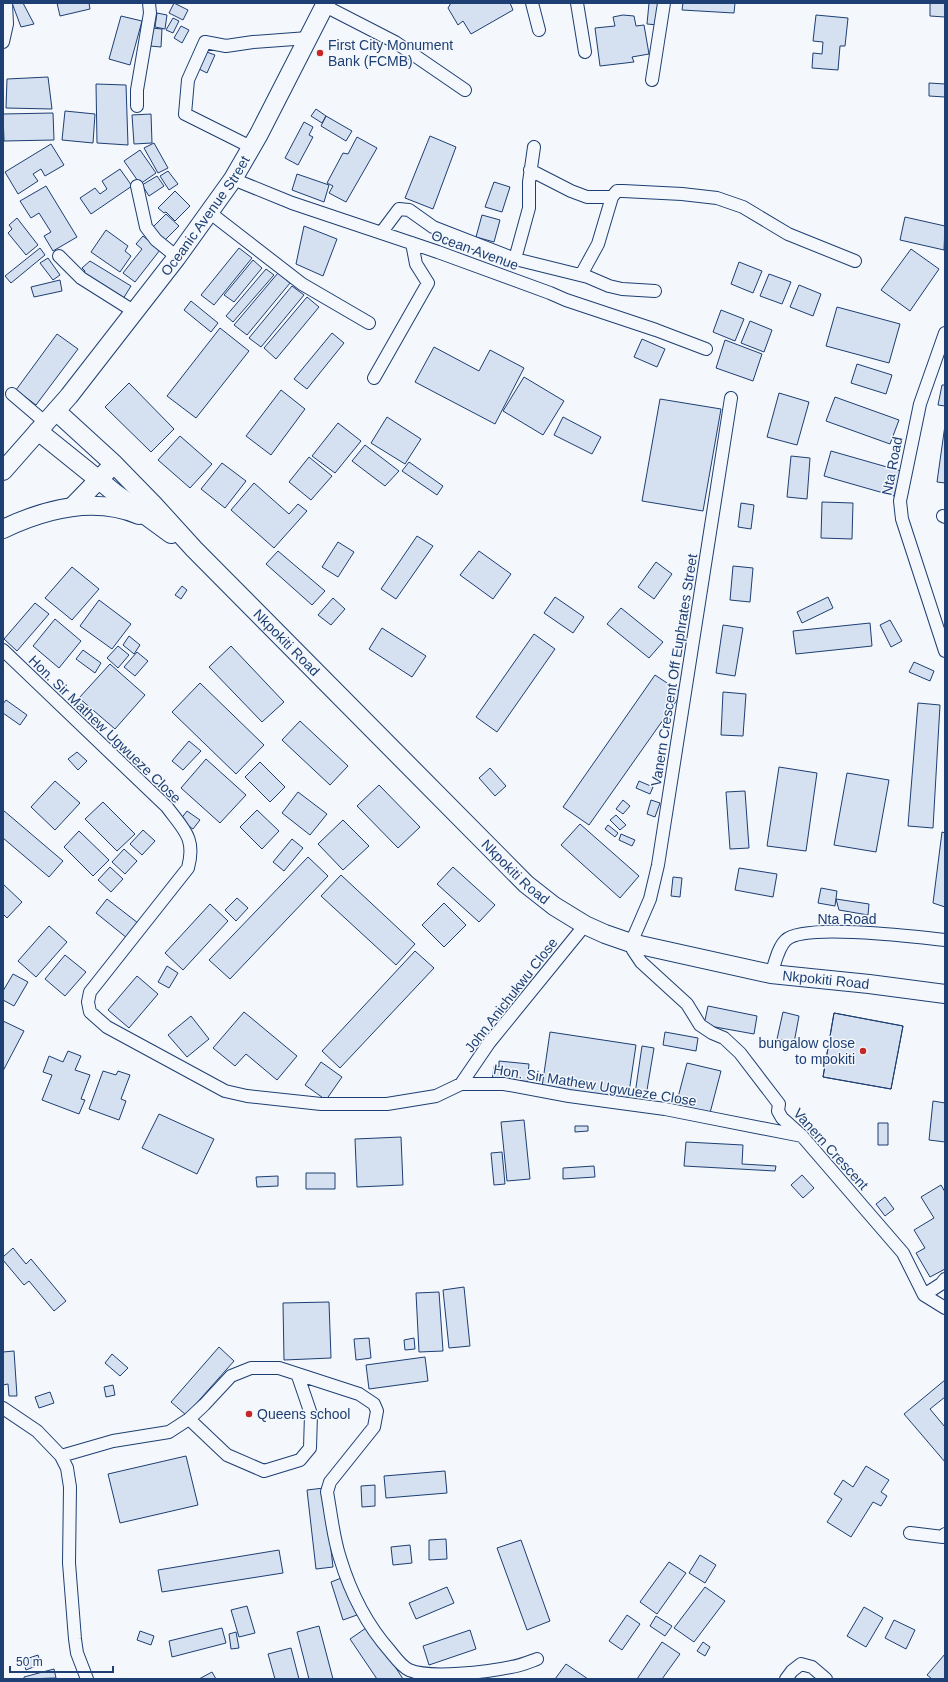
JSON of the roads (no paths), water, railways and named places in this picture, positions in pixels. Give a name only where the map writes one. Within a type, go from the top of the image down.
[{"type":"main road","name":"Oceanic Avenue Street","points":[[3,471],[47,422],[135,312],[233,179],[325,4]]},
{"type":"main road","points":[[47,422],[114,464],[194,549]]},
{"type":"main road","points":[[47,422],[99,479],[152,521],[194,549]]},
{"type":"main road","points":[[74,506],[114,464]]},
{"type":"main road","points":[[3,529],[21,520],[48,511],[74,506],[109,508],[131,512],[152,521]]},
{"type":"main road","name":"Nkpokiti Road","points":[[194,549],[526,884],[554,906],[585,925],[631,943],[771,974],[869,984],[945,994]]},
{"type":"street","points":[[3,42],[7,24],[6,3]]},
{"type":"street","points":[[137,106],[137,90],[150,13],[149,3]]},
{"type":"street","points":[[532,3],[539,30]]},
{"type":"street","points":[[577,3],[585,52]]},
{"type":"street","points":[[652,80],[664,3]]},
{"type":"street","points":[[325,4],[395,42],[465,90]]},
{"type":"street","points":[[251,147],[185,114],[188,80],[205,42],[226,46],[253,42],[308,38]]},
{"type":"street","points":[[515,259],[529,208],[530,170],[534,147]]},
{"type":"street","points":[[530,170],[571,191],[587,197],[612,196]]},
{"type":"street","name":"Ocean Avenue","points":[[233,179],[292,203],[412,243],[538,288],[566,300],[656,330],[706,349]]},
{"type":"street","points":[[136,186],[146,227],[156,240],[176,257]]},
{"type":"street","points":[[581,275],[598,244],[612,196],[617,192],[623,191],[682,194],[717,198],[744,208],[788,234],[855,261]]},
{"type":"street","points":[[381,233],[399,209],[405,209],[409,210],[433,227],[515,259],[581,275],[609,286],[622,289],[656,291]]},
{"type":"street","points":[[210,212],[302,284],[369,323]]},
{"type":"street","points":[[374,378],[428,283],[416,264],[412,243]]},
{"type":"street","points":[[59,256],[80,278],[135,312]]},
{"type":"street","name":"Nta Road","points":[[945,333],[920,404],[900,501],[902,519],[945,651]]},
{"type":"street","points":[[12,394],[47,422]]},
{"type":"street","name":"Vanern Crescent Off Euphrates Street","points":[[631,943],[650,899],[658,865],[731,398]]},
{"type":"street","name":"Hon. Sir Mathew Ugwueze Close","points":[[3,650],[167,807],[188,835],[190,841],[191,849],[188,868],[90,992],[88,1002],[90,1012],[107,1027],[226,1091],[247,1096],[321,1104],[387,1104],[436,1096],[461,1084],[504,1084],[569,1096],[665,1109],[802,1136]]},
{"type":"street","name":"John Anichukwu Close","points":[[461,1084],[489,1044],[585,925]]},
{"type":"street","name":"Nta Road","points":[[771,974],[781,947],[786,940],[793,936],[820,932],[866,932],[945,940]]},
{"type":"street","name":"Vanern Crescent","points":[[631,943],[633,950],[641,962],[687,1004],[700,1025],[712,1033],[724,1038],[740,1053],[779,1104],[778,1111],[782,1118],[802,1136],[903,1254],[924,1295]]},
{"type":"street","points":[[945,1279],[941,1284],[924,1295],[945,1308]]},
{"type":"street","points":[[61,1456],[113,1441],[168,1432],[189,1419],[204,1406],[231,1376],[251,1368],[279,1368],[298,1376],[358,1394],[374,1404],[377,1411],[374,1427],[330,1482],[327,1492],[340,1557],[350,1585],[371,1625],[382,1642],[401,1664],[409,1670],[426,1674],[453,1674],[512,1667],[537,1659]]},
{"type":"street","points":[[189,1419],[227,1455],[264,1471],[300,1460],[310,1448],[311,1414],[298,1376]]},
{"type":"street","points":[[3,1408],[37,1431],[61,1456],[67,1468],[70,1487],[69,1563],[75,1639],[77,1653],[87,1679]]},
{"type":"street","points":[[910,1533],[943,1537],[945,1534]]},
{"type":"street","points":[[786,1679],[792,1671],[801,1664],[812,1667],[826,1679]]},
{"type":"place","name":"First City Monument Bank (FCMB)","points":[[320,53]]},
{"type":"place","name":"bungalow close to mpokiti","points":[[863,1051]]},
{"type":"place","name":"Queens school","points":[[249,1414]]}]
